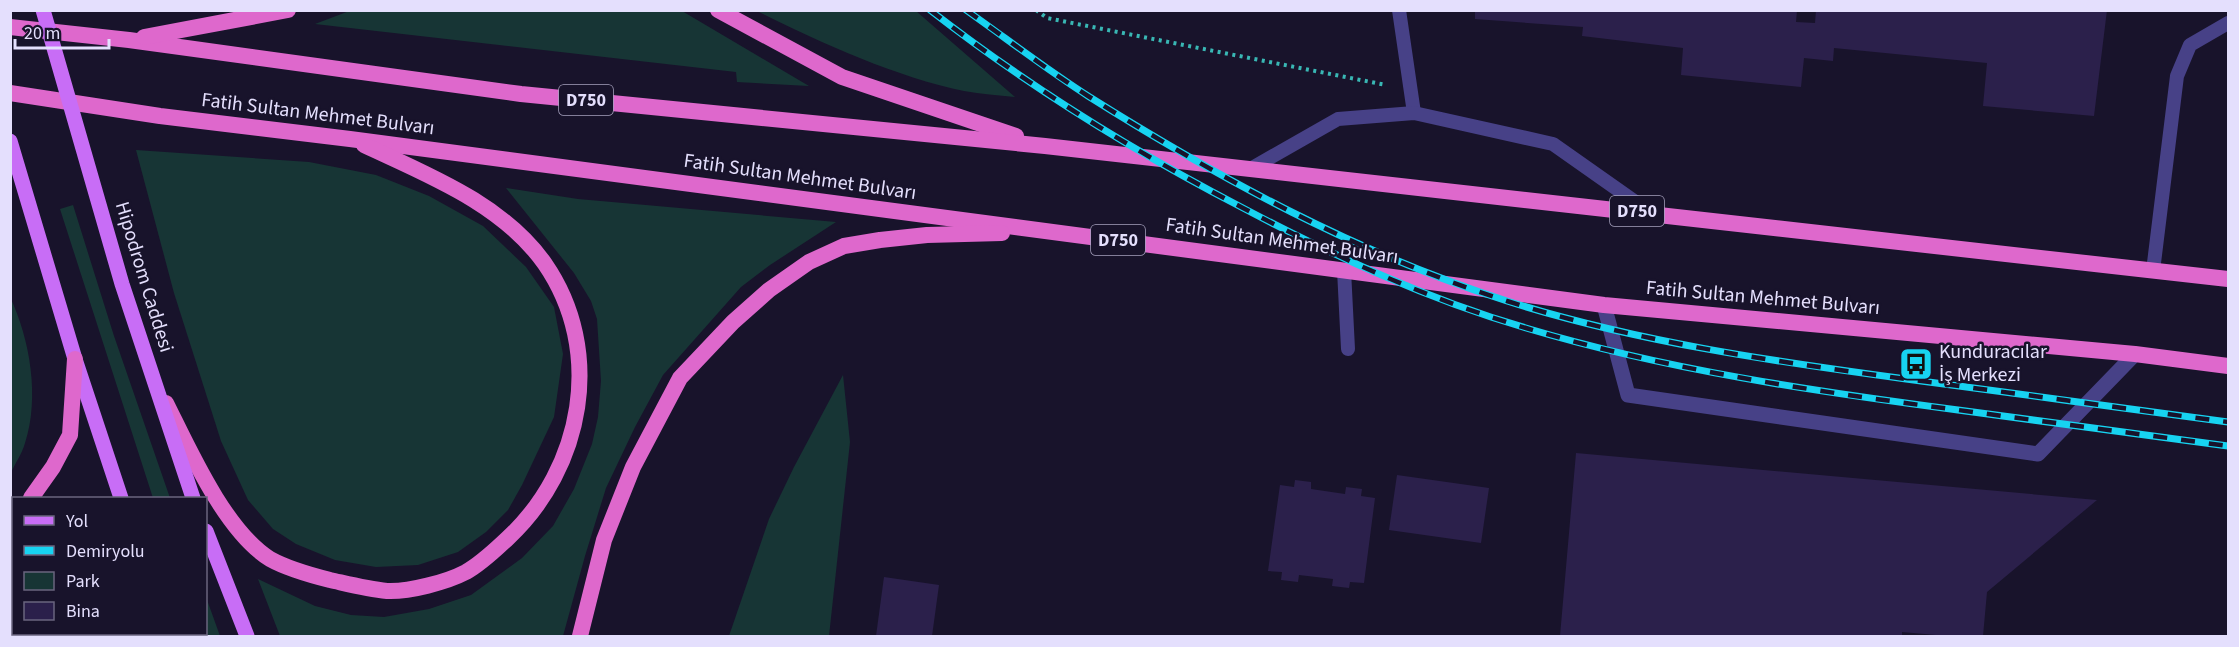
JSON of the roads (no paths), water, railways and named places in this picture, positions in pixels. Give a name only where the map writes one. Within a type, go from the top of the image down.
[{"type":"highway","points":[[129,40],[288,10]]},
{"type":"highway","points":[[718,10],[842,77],[1045,146]]},
{"type":"highway","name":"D750","points":[[10,27],[129,40],[522,94],[1252,168],[2229,279]]},
{"type":"highway","name":"Fatih Sultan Mehmet Bulvarı","points":[[10,93],[160,116],[350,139],[1604,305],[2135,354],[2229,366]]},
{"type":"highway","points":[[153,377],[199,468],[226,513],[244,536],[270,558],[306,574],[350,585],[389,591],[431,585],[467,571],[490,555],[523,524],[549,489],[567,450],[578,414],[580,373],[575,335],[564,299],[544,264],[520,236],[490,211],[451,186],[350,139]]},
{"type":"highway","points":[[580,636],[604,540],[633,467],[680,378],[703,352],[769,290],[809,262],[844,246],[927,235],[1049,231]]},
{"type":"highway","points":[[32,497],[53,467],[70,435],[75,359]]},
{"type":"main road","name":"Hipodrom Caddesi","points":[[43,10],[122,284],[193,497]]},
{"type":"main road","points":[[10,141],[75,359],[121,497]]},
{"type":"main road","points":[[207,534],[247,636]]},
{"type":"street","points":[[1604,305],[1628,395],[2038,454],[2135,354]]},
{"type":"lane","points":[[1399,10],[1414,113]]},
{"type":"lane","points":[[2152,271],[2177,76],[2190,45],[2229,23]]},
{"type":"lane","points":[[1252,168],[1338,119],[1414,113],[1553,144],[1651,213]]},
{"type":"lane","points":[[1344,270],[1348,349]]},
{"type":"railway","points":[[930,10],[1043,91],[1161,164],[1277,226],[1381,275],[1453,304],[1579,343],[1740,378],[1904,403],[2228,446]]},
{"type":"railway","points":[[966,10],[1088,96],[1240,185],[1398,261],[1507,301],[1605,328],[1705,349],[1855,372],[2228,422]]},
{"type":"place","name":"Kunduracılar İş Merkezi","points":[[1916,364]]}]
